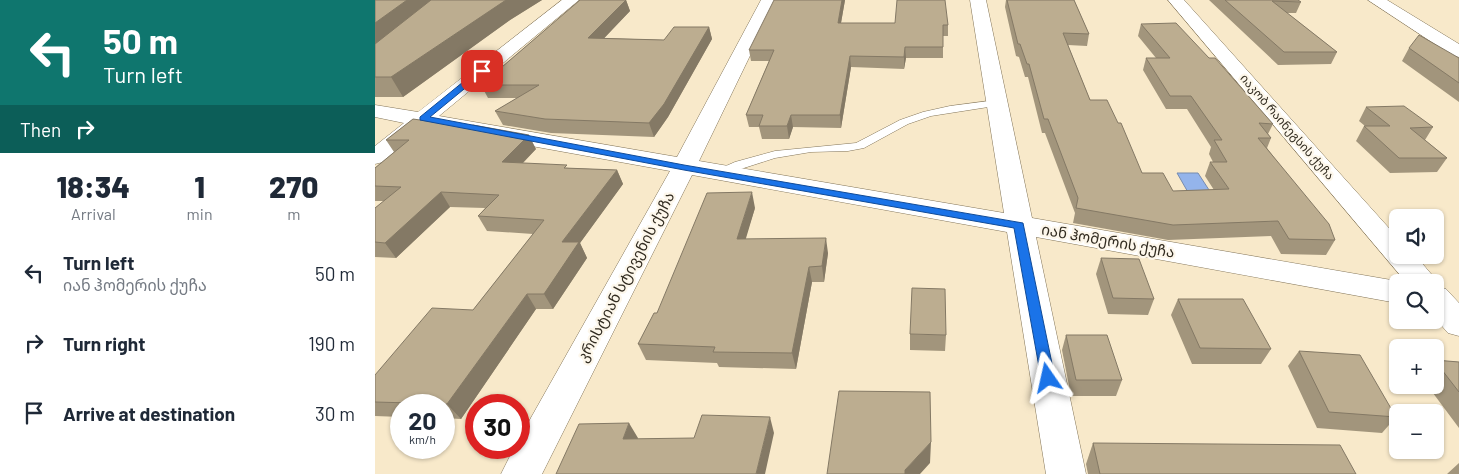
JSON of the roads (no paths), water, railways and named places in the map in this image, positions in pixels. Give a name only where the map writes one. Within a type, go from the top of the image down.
[{"type":"street","points":[[375,158],[571,0]]},
{"type":"street","name":"კრისტიან სტივენის ქუჩა","points":[[521,474],[684,168],[769,0]]},
{"type":"street","points":[[978,0],[1067,474]]},
{"type":"street","name":"იაკობ რაინეგსის ქუჩა","points":[[1176,0],[1389,244]]},
{"type":"street","points":[[1376,0],[1459,52]]},
{"type":"street","name":"იან ჰომერის ქუჩა","points":[[375,112],[423,119],[684,168],[1389,291]]},
{"type":"street","name":"იაკობ რაინეგსის ქუჩა","points":[[1408,264],[1417,274]]},
{"type":"street","name":"იაკობ რაინეგსის ქუჩა","points":[[1444,304],[1459,324]]},
{"type":"lane","points":[[716,173],[745,161],[775,154],[812,149],[854,147],[866,144],[905,122],[933,112],[957,106],[997,103]]},
{"type":"water","points":[[1177,173],[1198,173],[1211,193],[1189,194]]}]
